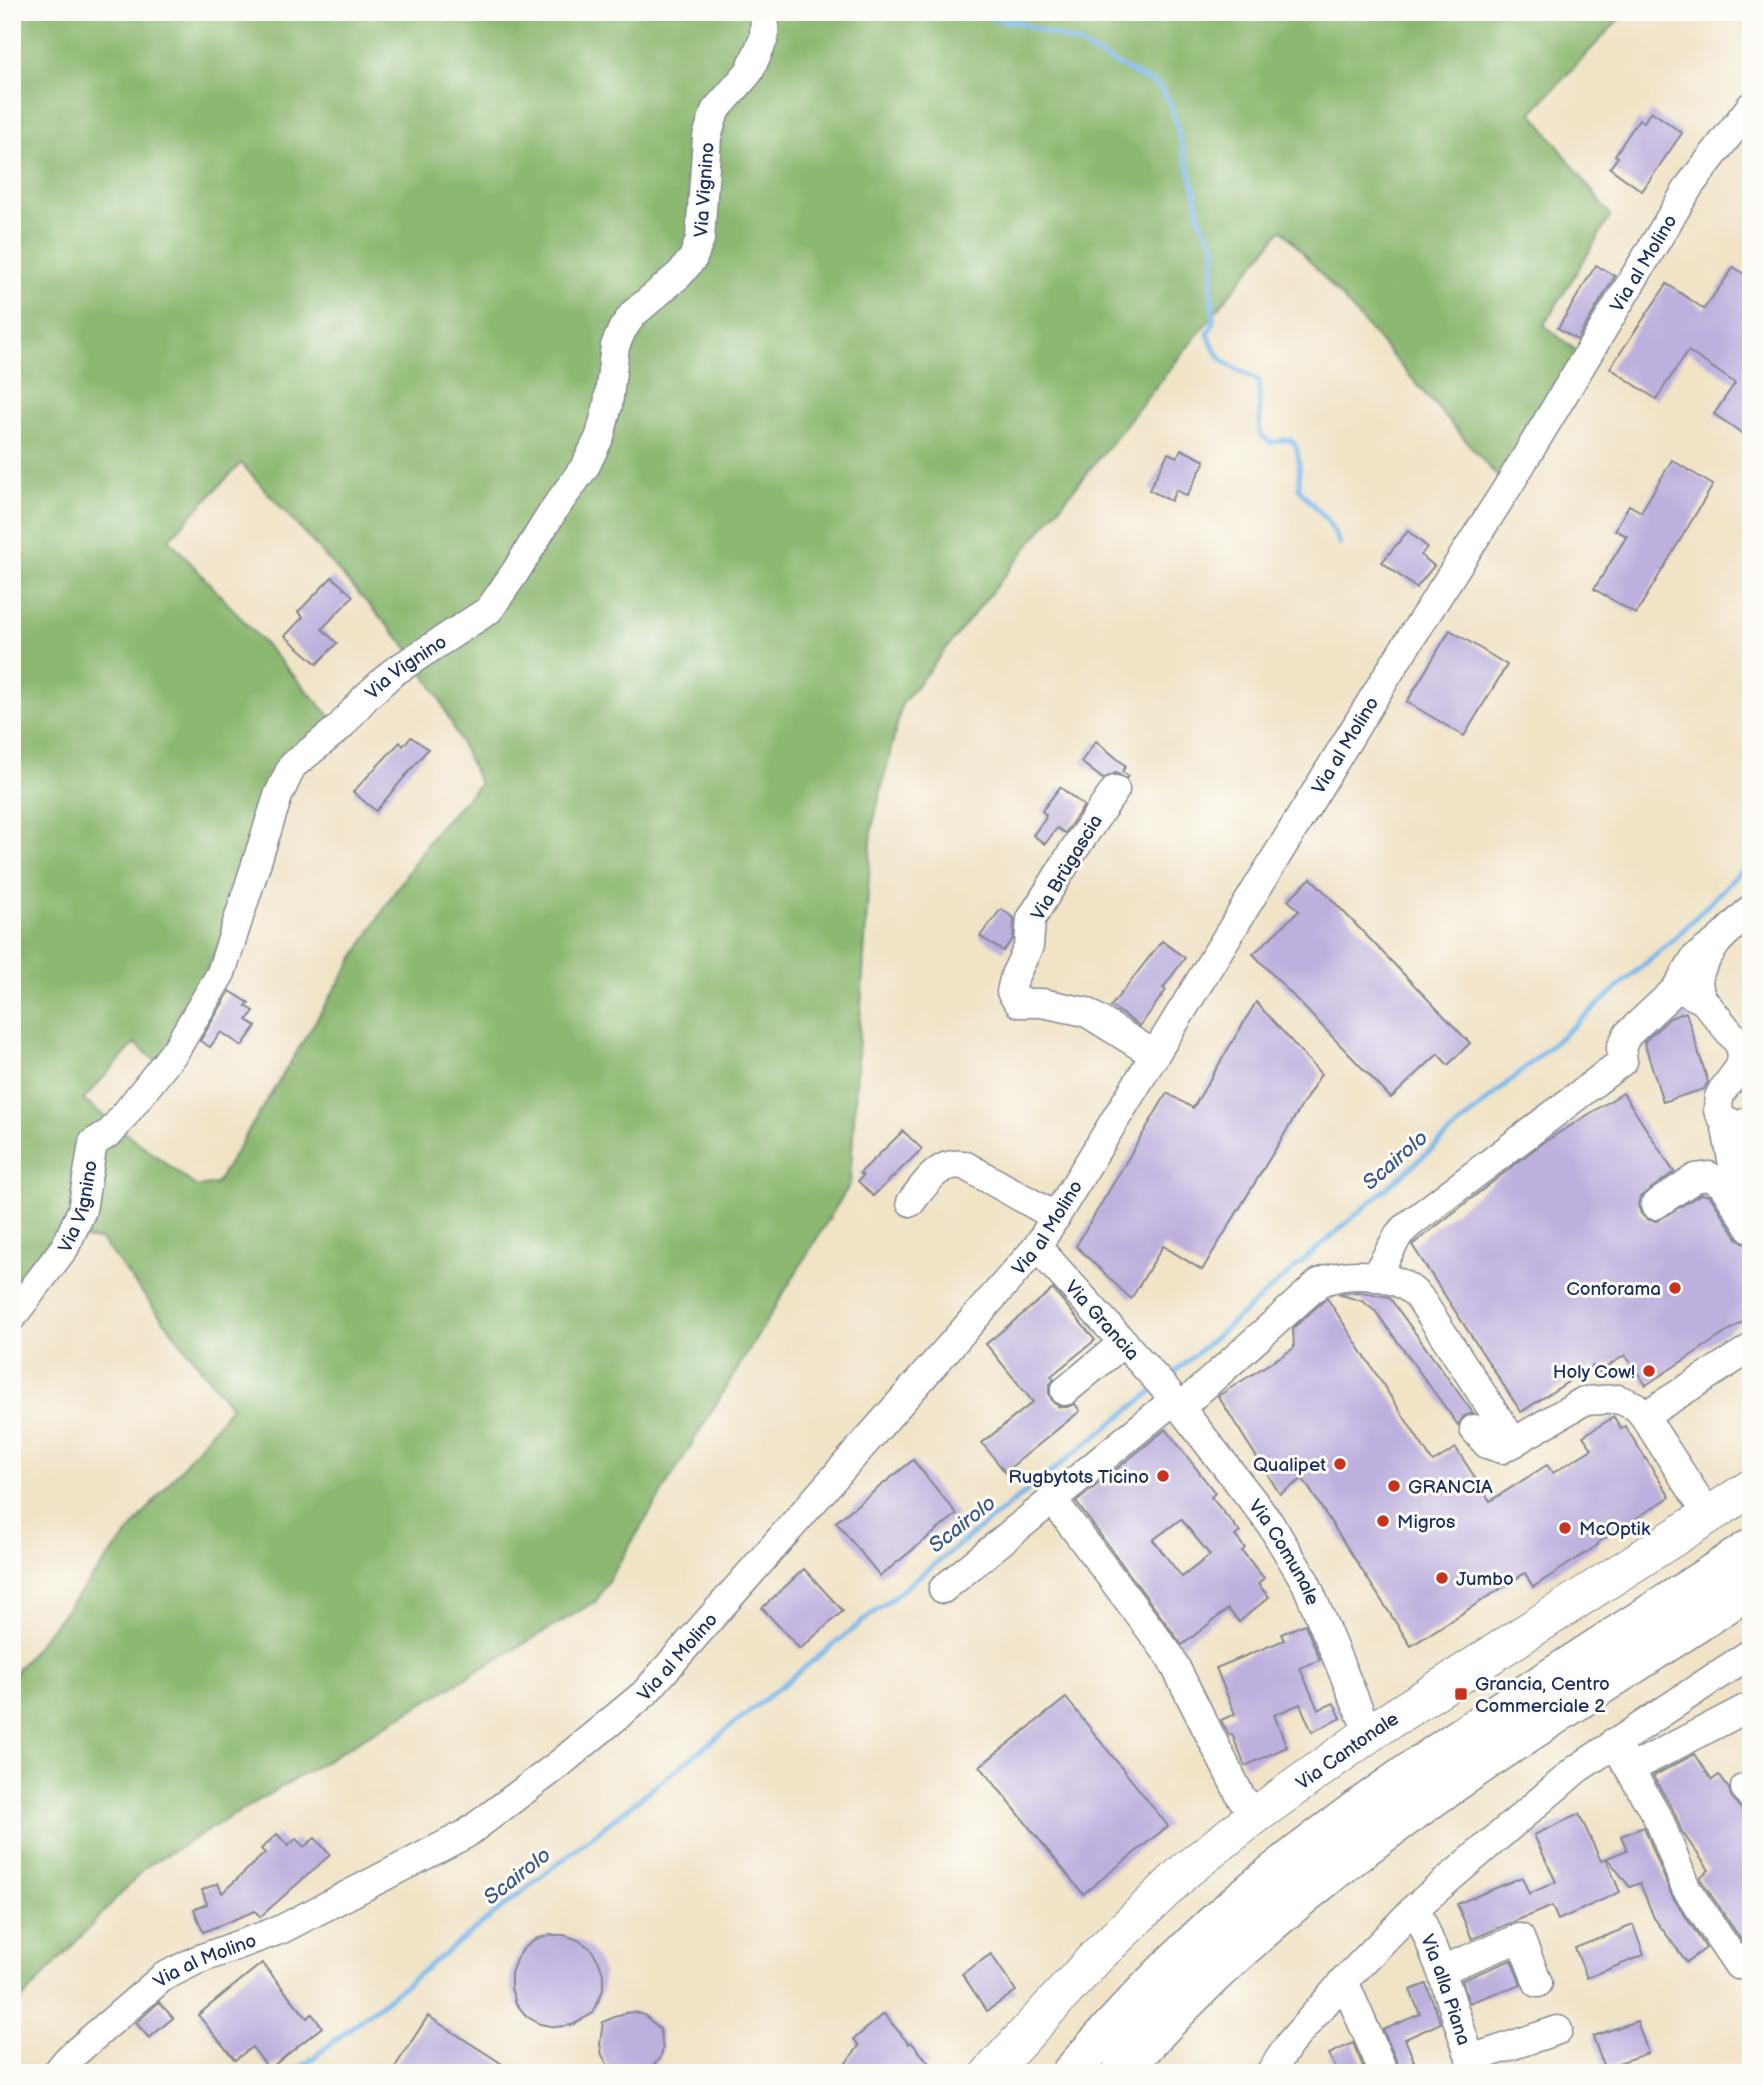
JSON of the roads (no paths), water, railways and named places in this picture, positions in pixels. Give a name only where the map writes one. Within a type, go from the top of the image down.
[{"type":"highway","points":[[1071,2073],[1121,2015],[1194,1942],[1270,1875],[1383,1789],[1458,1738],[1751,1548]]},
{"type":"highway","points":[[1121,2073],[1150,2037],[1269,1922],[1402,1819],[1510,1743],[1751,1588]]},
{"type":"main road","name":"Via Cantonale","points":[[990,2073],[1097,1956],[1186,1870],[1256,1815],[1373,1731],[1751,1488]]},
{"type":"street","name":"Via Vignino","points":[[12,1317],[65,1247],[77,1222],[82,1210],[93,1143],[111,1132],[169,1059],[221,973],[274,809],[292,766],[340,727],[365,698],[392,673],[489,610],[586,465],[600,436],[608,405],[615,346],[622,330],[633,314],[680,274],[693,258],[701,239],[707,137],[715,111],[749,72],[764,38],[765,12]]},
{"type":"street","name":"Via al Molino","points":[[56,2073],[68,2059],[163,1978],[197,1960],[282,1929],[466,1834],[558,1765],[635,1702],[1037,1247],[1393,666],[1507,488],[1690,185],[1751,106]]},
{"type":"street","name":"Via Brügascia","points":[[1115,790],[1031,919],[1029,946],[1015,975],[1011,992],[1019,1003],[1042,1003],[1086,1012],[1155,1055]]},
{"type":"street","points":[[1375,1276],[1399,1234],[1411,1223],[1623,1061],[1623,1040],[1669,997],[1695,958],[1718,941],[1751,909]]},
{"type":"street","points":[[1718,941],[1699,974],[1699,991],[1743,1066],[1719,1097],[1718,1110],[1737,1119],[1732,1160],[1751,1194]]},
{"type":"street","points":[[1669,997],[1684,992],[1703,1000]]},
{"type":"street","points":[[911,1202],[932,1175],[953,1163],[964,1165],[1056,1217]]},
{"type":"street","points":[[1655,1205],[1695,1178],[1709,1176],[1722,1184],[1751,1229]]},
{"type":"street","name":"Via Grancia","points":[[1037,1247],[1168,1393]]},
{"type":"street","points":[[943,1590],[1053,1500],[1168,1393],[1319,1283],[1334,1277],[1375,1276],[1405,1286],[1419,1297],[1514,1443]]},
{"type":"street","points":[[1065,1391],[1124,1342]]},
{"type":"street","points":[[1644,1416],[1751,1348]]},
{"type":"street","name":"Via Comunale","points":[[1168,1393],[1270,1523],[1306,1583],[1361,1715],[1373,1731]]},
{"type":"street","points":[[1474,1429],[1487,1444],[1502,1449],[1589,1399],[1618,1399],[1635,1406],[1644,1416],[1709,1516]]},
{"type":"street","points":[[1053,1500],[1170,1656],[1241,1797],[1256,1815]]},
{"type":"street","points":[[1270,2073],[1290,2043],[1344,1981],[1416,1907],[1577,1769],[1751,1653]]},
{"type":"street","points":[[1630,1769],[1748,1710]]},
{"type":"street","points":[[1614,1742],[1660,1822],[1686,1888],[1746,1967]]},
{"type":"street","name":"Via alla Piana","points":[[1416,1907],[1441,1970],[1473,2066]]},
{"type":"street","points":[[1441,1970],[1520,1938],[1538,1983]]},
{"type":"street","points":[[1344,1981],[1384,2073]]},
{"type":"street","points":[[1473,2066],[1558,2029]]},
{"type":"waterway","points":[[980,12],[993,19],[1020,23],[1076,43],[1160,87],[1170,102],[1196,194],[1200,220],[1216,248],[1211,288],[1214,320],[1208,334],[1218,354],[1228,365],[1259,381],[1260,434],[1271,443],[1287,440],[1293,442],[1299,461],[1299,489],[1328,521],[1340,544]]},
{"type":"waterway","name":"Scairolo","points":[[1167,1379],[1677,936],[1751,861]]},
{"type":"waterway","name":"Scairolo","points":[[294,2073],[1154,1390]]},
{"type":"place","name":"Conforama","points":[[1675,1288]]},
{"type":"place","name":"Holy Cow!","points":[[1649,1371]]},
{"type":"place","name":"Qualipet","points":[[1340,1464]]},
{"type":"place","name":"Rugbytots Ticino","points":[[1163,1476]]},
{"type":"place","name":"GRANCIA","points":[[1394,1486]]},
{"type":"place","name":"Migros","points":[[1383,1521]]},
{"type":"place","name":"McOptik","points":[[1565,1528]]},
{"type":"place","name":"Jumbo","points":[[1442,1578]]},
{"type":"place","name":"Grancia, Centro Commerciale 2","points":[[1461,1694]]}]
